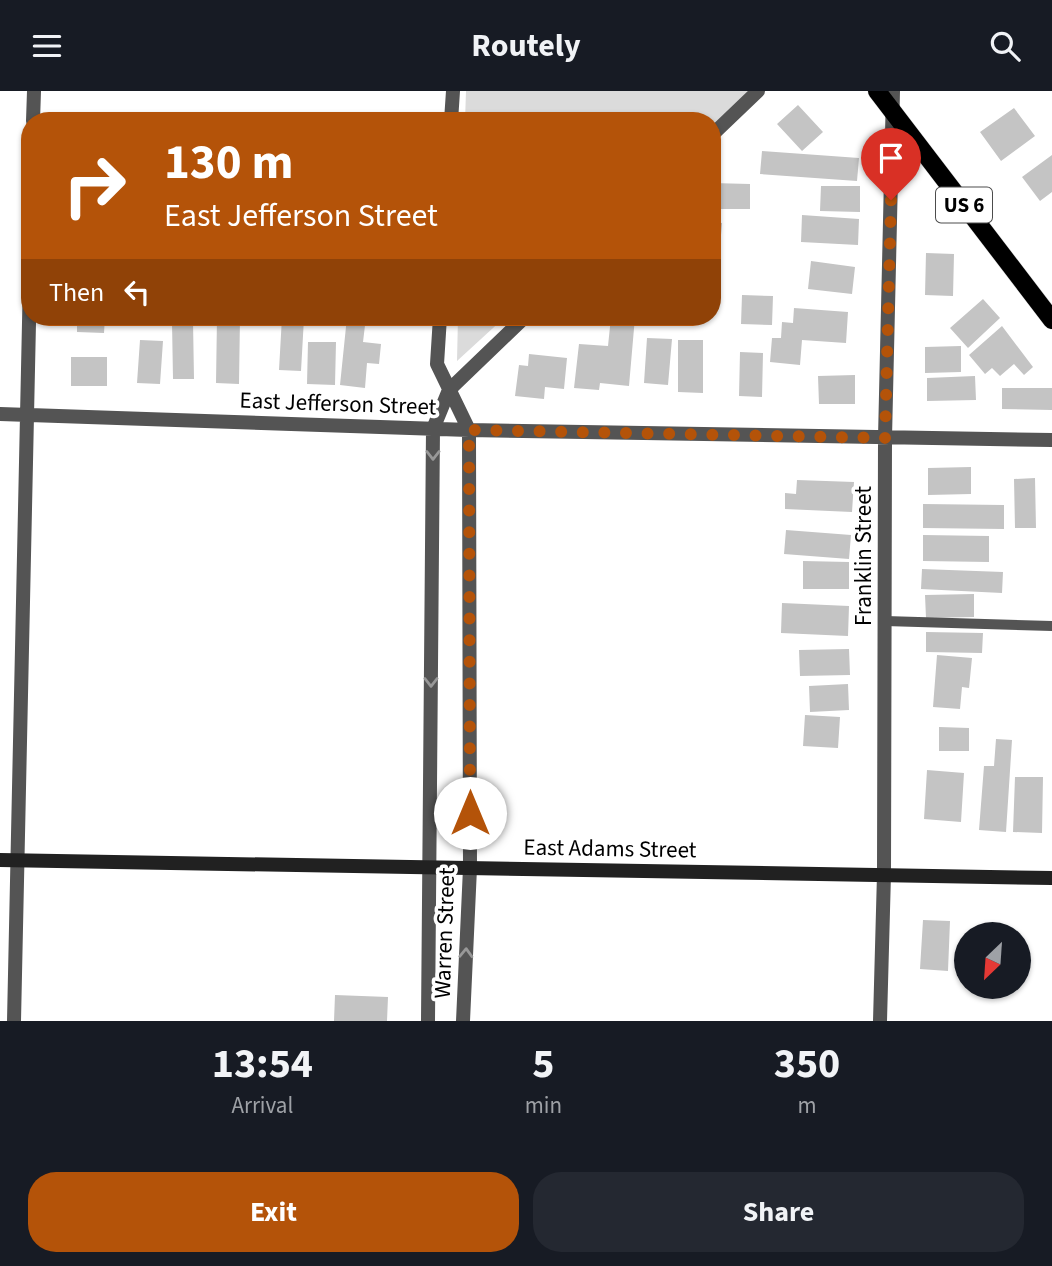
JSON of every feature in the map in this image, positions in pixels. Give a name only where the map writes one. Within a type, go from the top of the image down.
[{"type":"main road","name":"US 6","points":[[877,91],[1052,320]]},
{"type":"street","points":[[33,112],[34,91]]},
{"type":"street","points":[[452,112],[453,91]]},
{"type":"street","points":[[721,126],[758,91]]},
{"type":"street","name":"Franklin Street","points":[[880,1021],[884,874],[885,438],[893,91]]},
{"type":"street","points":[[14,1021],[29,326]]},
{"type":"street","name":"Warren Street","points":[[439,326],[437,363],[469,430],[470,868],[463,1021]]},
{"type":"street","points":[[449,390],[516,326]]},
{"type":"street","name":"Warren Street","points":[[428,1021],[433,429],[449,390]]},
{"type":"street","name":"East Jefferson Street","points":[[0,414],[469,430],[1052,440]]},
{"type":"street","name":"East Adams Street","points":[[0,860],[1052,878]]},
{"type":"lane","points":[[886,621],[1052,626]]},
{"type":"shaded area","points":[[466,91],[753,91],[721,120],[721,112],[465,112]]},
{"type":"shaded area","points":[[458,326],[495,326],[457,361]]},
{"type":"building","points":[[798,105],[823,132],[802,151],[777,124]]},
{"type":"building","points":[[1014,108],[1035,136],[1001,161],[980,132]]},
{"type":"building","points":[[762,151],[859,158],[857,181],[760,174]]},
{"type":"building","points":[[1052,155],[1052,192],[1040,201],[1022,177]]},
{"type":"building","points":[[721,183],[750,184],[750,209],[721,209]]},
{"type":"building","points":[[821,186],[860,186],[860,212],[820,211]]},
{"type":"building","points":[[802,215],[859,219],[858,245],[801,242]]},
{"type":"building","points":[[926,253],[954,254],[953,296],[925,295]]},
{"type":"building","points":[[811,261],[855,267],[852,294],[808,289]]},
{"type":"building","points":[[742,295],[773,296],[772,325],[741,324]]},
{"type":"building","points":[[983,299],[1000,318],[968,348],[950,328]]},
{"type":"building","points":[[794,308],[848,312],[846,343],[802,340],[800,365],[770,362],[772,338],[781,338],[782,322],[793,323]]},
{"type":"building","points":[[77,326],[104,326],[104,333],[77,332]]},
{"type":"building","points":[[172,326],[193,326],[194,379],[173,379]]},
{"type":"building","points":[[217,326],[240,326],[239,384],[216,383]]},
{"type":"building","points":[[281,326],[304,326],[301,371],[279,370]]},
{"type":"building","points":[[346,326],[365,326],[363,342],[381,344],[379,364],[367,363],[365,388],[340,385]]},
{"type":"building","points":[[610,326],[634,326],[629,386],[600,383],[599,390],[574,388],[579,344],[608,346]]},
{"type":"building","points":[[1002,326],[1033,367],[1024,375],[1014,364],[1000,376],[992,368],[985,374],[969,355]]},
{"type":"building","points":[[647,338],[672,339],[668,385],[644,383]]},
{"type":"building","points":[[140,340],[163,341],[160,384],[137,383]]},
{"type":"building","points":[[678,340],[703,340],[703,393],[678,392]]},
{"type":"building","points":[[308,342],[336,342],[335,385],[307,384]]},
{"type":"building","points":[[961,346],[961,372],[925,373],[925,347]]},
{"type":"building","points":[[740,352],[763,353],[762,397],[739,396]]},
{"type":"building","points":[[529,354],[567,358],[564,389],[545,387],[544,399],[515,396],[519,365],[528,366]]},
{"type":"building","points":[[71,357],[107,357],[107,386],[71,386]]},
{"type":"building","points":[[855,375],[855,404],[819,404],[818,376]]},
{"type":"building","points":[[975,376],[976,400],[927,401],[927,378]]},
{"type":"building","points":[[1002,388],[1052,388],[1052,410],[1002,409]]},
{"type":"building","points":[[971,467],[971,494],[928,495],[928,468]]},
{"type":"building","points":[[1035,478],[1036,528],[1015,528],[1014,479]]},
{"type":"building","points":[[797,480],[854,482],[852,512],[785,509],[785,493],[796,494]]},
{"type":"building","points":[[923,504],[1004,505],[1004,529],[923,528]]},
{"type":"building","points":[[786,530],[851,535],[849,559],[784,554]]},
{"type":"building","points":[[923,535],[989,536],[989,562],[923,561]]},
{"type":"building","points":[[803,561],[849,562],[849,589],[803,589]]},
{"type":"building","points":[[922,569],[1003,572],[1002,593],[921,589]]},
{"type":"building","points":[[974,594],[974,617],[926,618],[925,595]]},
{"type":"building","points":[[782,603],[849,606],[848,636],[781,633]]},
{"type":"building","points":[[926,632],[983,633],[982,653],[926,652]]},
{"type":"building","points":[[849,649],[850,675],[800,676],[799,650]]},
{"type":"building","points":[[937,655],[972,658],[969,688],[962,687],[960,709],[933,707]]},
{"type":"building","points":[[848,684],[849,710],[810,712],[809,686]]},
{"type":"building","points":[[805,715],[840,717],[838,748],[803,746]]},
{"type":"building","points":[[939,727],[969,728],[969,751],[939,751]]},
{"type":"building","points":[[996,739],[1012,740],[1006,832],[979,830],[984,766],[994,766]]},
{"type":"building","points":[[927,770],[964,773],[961,822],[924,819]]},
{"type":"building","points":[[1015,777],[1043,777],[1042,833],[1013,832]]},
{"type":"building","points":[[923,920],[950,921],[948,971],[920,969]]},
{"type":"building","points":[[335,995],[388,997],[387,1021],[334,1021]]},
{"type":"route","points":[[470,813],[469,430],[885,438],[891,200]]}]
